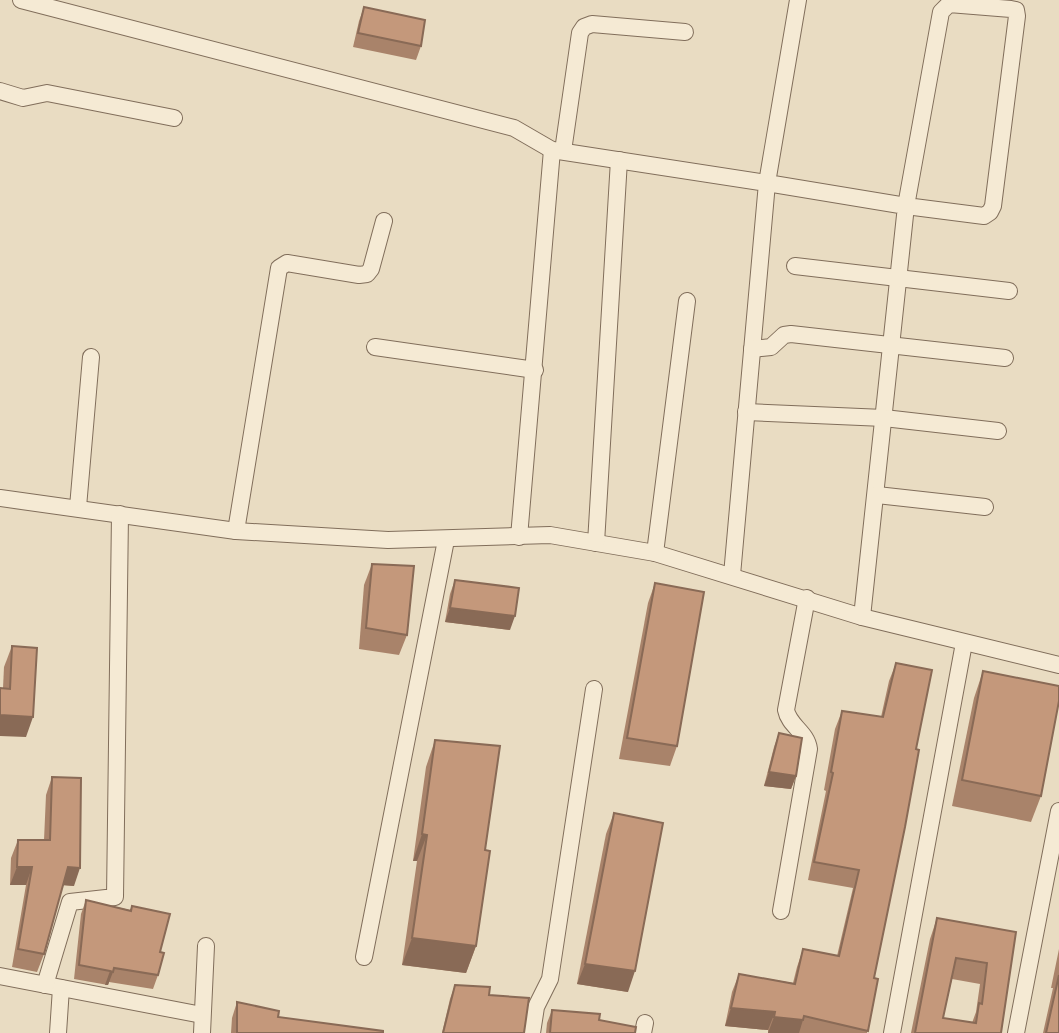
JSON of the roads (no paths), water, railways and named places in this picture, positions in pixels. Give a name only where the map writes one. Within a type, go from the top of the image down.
[{"type":"street","points":[[21,0],[514,128],[558,150],[906,206],[984,216],[990,212],[1016,10],[949,4],[941,12],[906,206],[862,617]]},
{"type":"street","points":[[732,575],[767,183],[798,0]]},
{"type":"street","points":[[519,537],[558,150],[580,33],[592,24],[685,32]]},
{"type":"street","points":[[0,91],[23,98],[47,93],[174,118]]},
{"type":"street","points":[[596,543],[619,160]]},
{"type":"street","points":[[236,531],[279,268],[287,263],[367,274],[384,221]]},
{"type":"street","points":[[795,266],[1009,291]]},
{"type":"street","points":[[655,553],[687,301]]},
{"type":"street","points":[[752,349],[771,347],[784,335],[791,334],[1005,358]]},
{"type":"street","points":[[375,347],[535,370]]},
{"type":"street","points":[[78,507],[91,357]]},
{"type":"street","points":[[746,412],[884,418],[998,431]]},
{"type":"street","points":[[877,495],[985,507]]},
{"type":"street","points":[[0,498],[236,531],[388,540],[550,535],[655,553],[862,617],[1059,665]]},
{"type":"street","points":[[58,1033],[53,986],[70,902],[115,897],[120,514]]},
{"type":"street","points":[[364,957],[446,540]]},
{"type":"street","points":[[781,911],[809,749],[806,738],[790,721],[786,710],[807,598]]},
{"type":"street","points":[[892,1033],[964,643]]},
{"type":"street","points":[[532,1033],[536,1007],[550,979],[594,689]]},
{"type":"street","points":[[1016,1033],[1059,811]]},
{"type":"street","points":[[202,1033],[206,946]]},
{"type":"street","points":[[0,976],[202,1015]]}]
